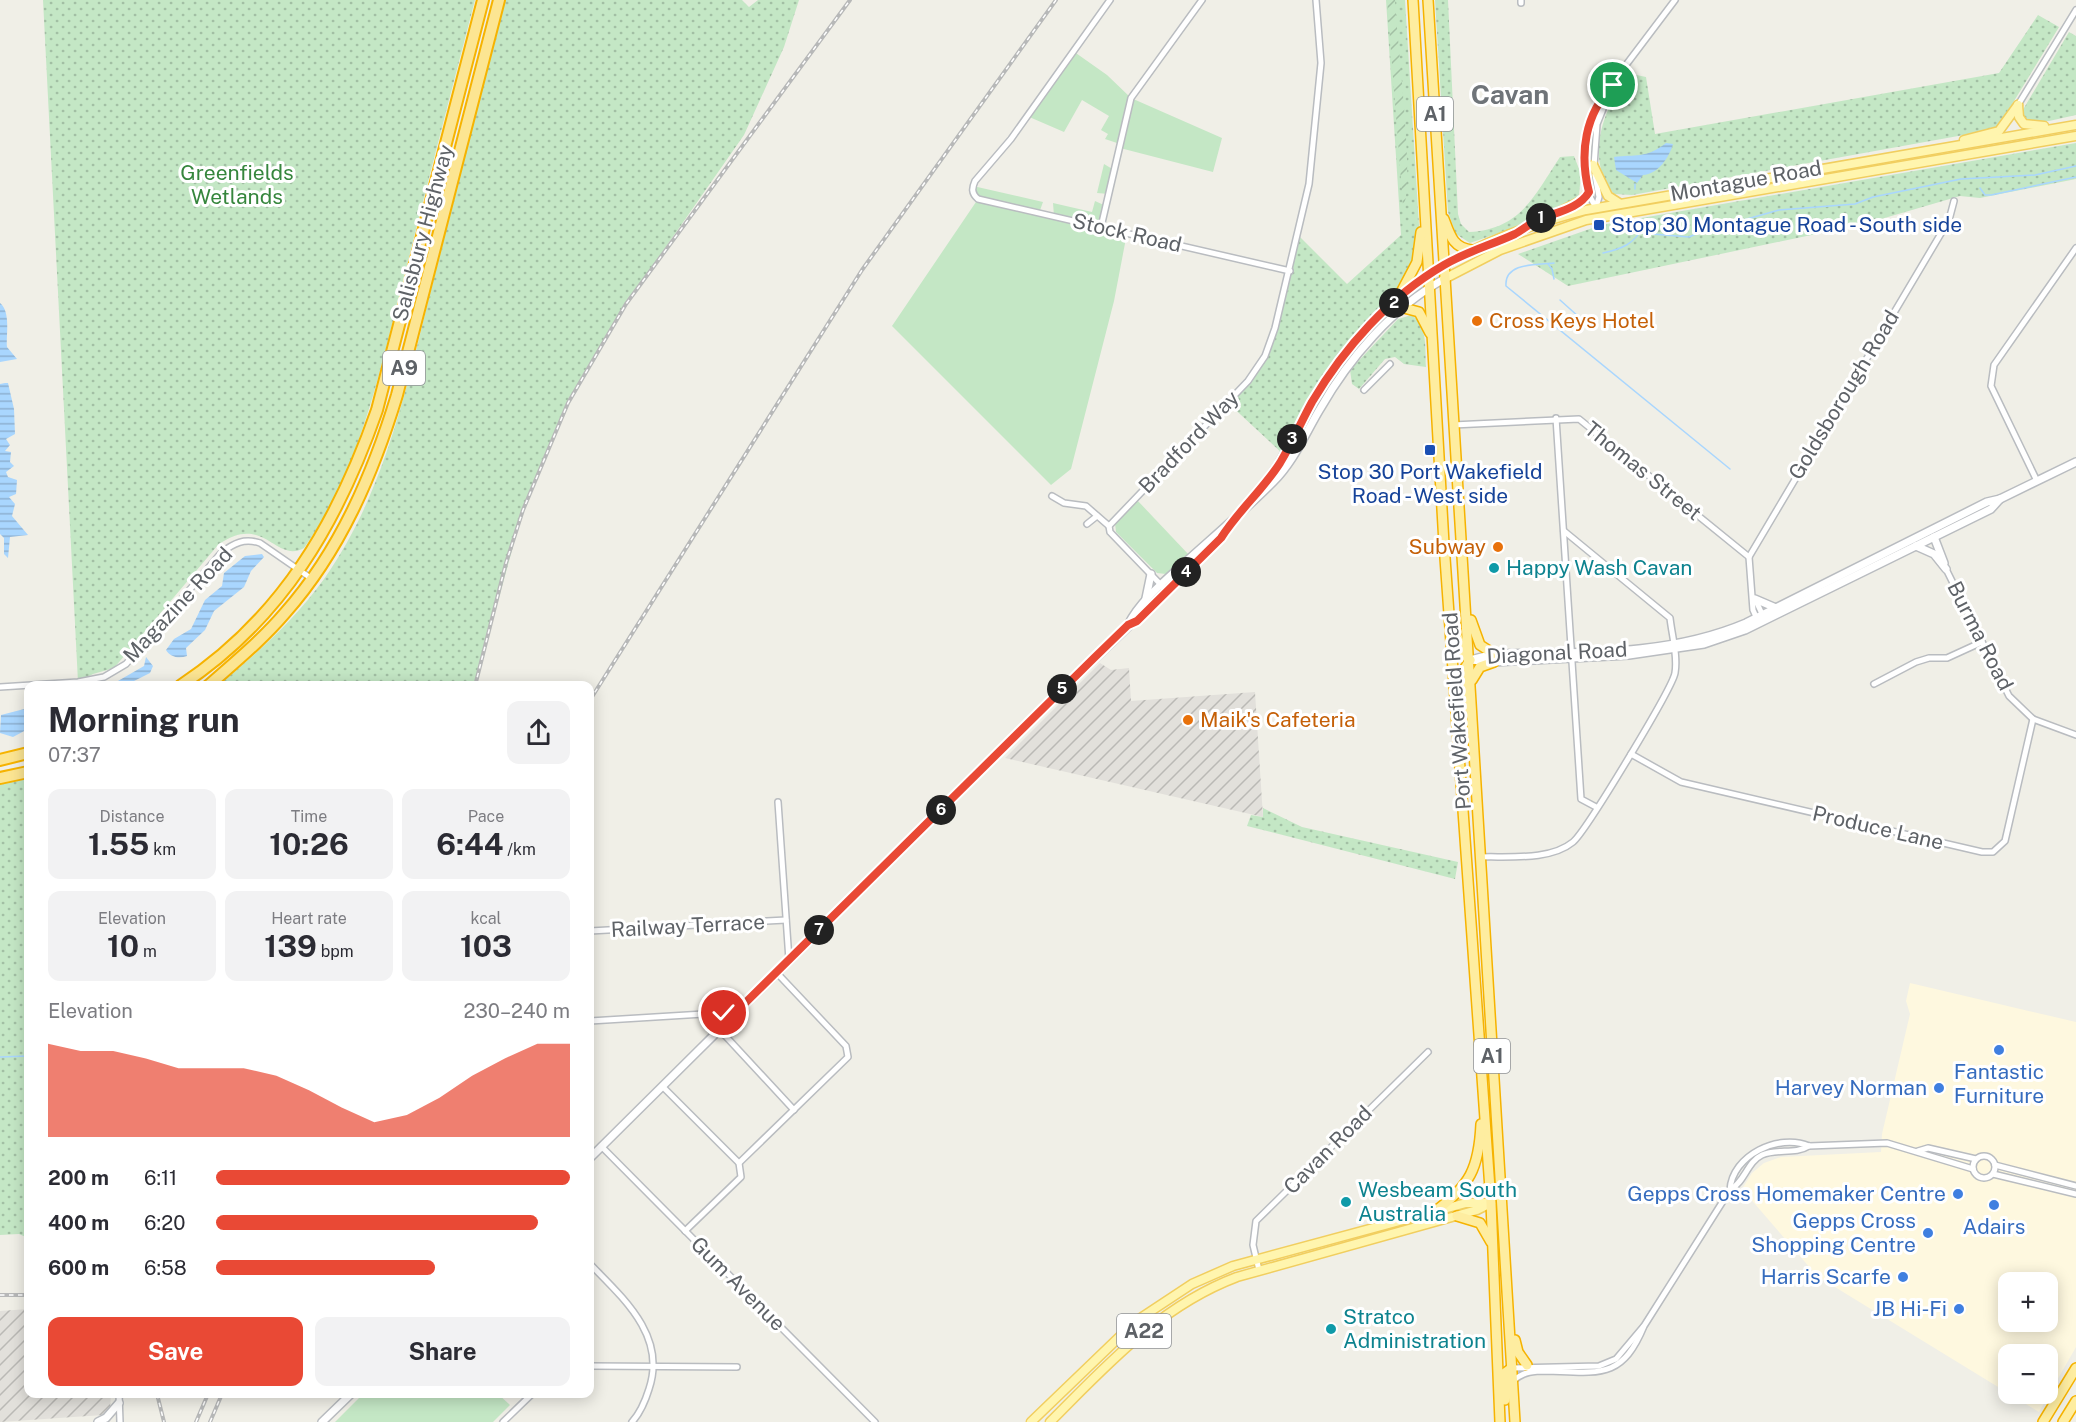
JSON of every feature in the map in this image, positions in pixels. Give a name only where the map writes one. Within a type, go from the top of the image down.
[{"type":"highway","name":"Salisbury Highway","points":[[187,681],[212,662],[256,622],[299,570],[331,521],[357,467],[377,410],[483,0]]},
{"type":"highway","name":"Salisbury Highway","points":[[213,681],[277,621],[313,579],[354,510],[386,430],[499,0]]},
{"type":"highway","name":"Port Wakefield Road","points":[[1413,0],[1438,445],[1491,1203],[1500,1420]]},
{"type":"highway","name":"Port Wakefield Road","points":[[1428,0],[1457,494],[1472,682],[1479,857],[1511,1324],[1515,1422]]},
{"type":"highway","points":[[1397,300],[1414,270],[1419,254],[1423,191]]},
{"type":"highway","points":[[1440,211],[1455,244],[1463,249],[1472,250]]},
{"type":"highway","points":[[1404,308],[1419,312],[1432,338]]},
{"type":"highway","points":[[1438,445],[1446,427],[1453,425]]},
{"type":"highway","points":[[1443,514],[1453,513],[1457,494]]},
{"type":"highway","points":[[1464,585],[1477,638],[1482,647],[1494,658],[1480,667],[1472,682]]},
{"type":"highway","points":[[1451,613],[1463,653],[1470,660],[1462,673],[1465,706],[1461,758]]},
{"type":"highway","points":[[0,760],[24,754]]},
{"type":"highway","points":[[0,778],[24,773]]},
{"type":"highway","points":[[1476,981],[1482,954],[1486,952]]},
{"type":"highway","points":[[1434,1212],[1459,1192],[1476,1167],[1480,1145],[1483,1073]]},
{"type":"highway","points":[[1498,1160],[1491,1203],[1507,1264]]},
{"type":"highway","points":[[1457,1216],[1479,1222],[1492,1244]]},
{"type":"highway","points":[[1511,1324],[1517,1349],[1527,1365]]},
{"type":"highway","points":[[1500,1420],[1504,1407],[1505,1373],[1512,1368]]},
{"type":"highway","points":[[2043,1422],[2076,1368]]},
{"type":"highway","points":[[2063,1422],[2076,1401]]},
{"type":"main road","points":[[2018,105],[2018,114],[2024,124],[2066,126]]},
{"type":"main road","points":[[1942,148],[1996,132],[2018,105]]},
{"type":"main road","name":"Montague Road","points":[[1429,275],[1472,250],[1554,218],[1596,207],[2076,125]]},
{"type":"main road","name":"Montague Road","points":[[1444,279],[1500,250],[1566,226],[1658,207],[2076,136]]},
{"type":"main road","points":[[1593,165],[1608,196],[1619,203]]},
{"type":"main road","points":[[1516,233],[1536,220],[1575,206],[1589,192]]},
{"type":"main road","points":[[1566,226],[1596,207],[1604,211],[1658,207]]},
{"type":"main road","points":[[1434,1212],[1477,1202],[1491,1203]]},
{"type":"main road","name":"A22","points":[[1050,1422],[1140,1334],[1168,1312],[1220,1284],[1259,1270],[1457,1216],[1491,1203]]},
{"type":"main road","name":"A22","points":[[1031,1422],[1136,1321],[1176,1293],[1215,1274],[1256,1260],[1434,1212]]},
{"type":"main road","points":[[1087,1367],[1096,1376]]},
{"type":"street","name":"Stock Road","points":[[1110,0],[1011,139],[972,188],[978,198],[1290,272]]},
{"type":"street","points":[[1101,227],[1131,98],[1202,0]]},
{"type":"street","name":"Bradford Way","points":[[1109,526],[1248,381],[1265,356],[1290,272],[1309,184],[1321,63],[1316,0]]},
{"type":"street","points":[[1596,207],[1589,192],[1584,158],[1587,130],[1598,103],[1676,0]]},
{"type":"street","points":[[2018,105],[2076,10]]},
{"type":"street","points":[[1596,207],[1599,197],[1593,165],[1597,124],[1613,85]]},
{"type":"street","name":"Goldsborough Road","points":[[1749,557],[1949,220],[1954,201]]},
{"type":"street","points":[[2037,481],[1991,387],[1992,376],[1994,365],[2076,248]]},
{"type":"street","points":[[1255,499],[1279,463],[1332,369],[1353,342],[1397,300],[1429,275]]},
{"type":"street","points":[[1128,625],[1137,621],[1217,531],[1232,522],[1286,468],[1338,380],[1369,341],[1404,308],[1444,279]]},
{"type":"street","points":[[1364,390],[1390,364]]},
{"type":"street","points":[[1332,369],[1338,380]]},
{"type":"street","points":[[1556,418],[1581,799],[1596,807]]},
{"type":"street","name":"Thomas Street","points":[[1453,425],[1556,418],[1579,419],[1749,557]]},
{"type":"street","name":"Diagonal Road","points":[[1761,619],[1776,608],[1915,537],[2076,462]]},
{"type":"street","points":[[1052,496],[1064,502],[1080,503],[1097,516],[1109,526],[1110,531],[1164,588]]},
{"type":"street","name":"Diagonal Road","points":[[1470,660],[1674,648],[1704,644],[1916,546],[1991,509],[2000,499]]},
{"type":"street","points":[[1087,524],[1097,516]]},
{"type":"street","points":[[1479,857],[1545,854],[1573,841],[1631,754],[1675,675],[1670,618],[1564,531]]},
{"type":"street","points":[[1915,537],[1934,537],[1946,569]]},
{"type":"street","name":"Magazine Road","points":[[80,681],[93,680],[126,664],[221,553],[235,543],[251,541],[260,543],[313,579]]},
{"type":"street","points":[[1916,546],[1934,554],[1946,569]]},
{"type":"street","points":[[1749,557],[1754,595],[1761,619]]},
{"type":"street","name":"Burma Road","points":[[1946,569],[2009,696],[2033,719],[2076,735]]},
{"type":"street","points":[[1145,603],[1151,574]]},
{"type":"street","points":[[594,1154],[1128,625],[1145,603],[1164,588]]},
{"type":"street","points":[[1754,595],[1776,608]]},
{"type":"street","points":[[1874,684],[1916,662],[1929,658],[1947,658],[1982,642]]},
{"type":"street","name":"Magazine Road","points":[[0,687],[24,685]]},
{"type":"street","name":"Produce Lane","points":[[1631,754],[1681,782],[1982,852],[1993,852],[2005,841],[2033,719]]},
{"type":"street","points":[[778,802],[789,960]]},
{"type":"street","name":"Railway Terrace","points":[[594,931],[786,920]]},
{"type":"street","points":[[739,1163],[848,1057],[846,1046],[776,972]]},
{"type":"street","points":[[594,1021],[736,1012]]},
{"type":"street","points":[[719,1029],[794,1110]]},
{"type":"street","name":"Cavan Road","points":[[1259,1270],[1253,1236],[1259,1218],[1428,1052]]},
{"type":"street","points":[[662,1086],[739,1163],[741,1176],[685,1231]]},
{"type":"street","points":[[1513,1381],[1529,1371],[1599,1372],[1621,1364],[1635,1348],[1644,1326],[1730,1190],[1738,1186],[1753,1161],[1765,1154],[1802,1150],[1809,1146],[1880,1142],[1918,1151],[1926,1157],[1973,1169],[1983,1178],[1993,1174],[2076,1194]]},
{"type":"street","name":"Gum Avenue","points":[[602,1146],[875,1422]]},
{"type":"street","points":[[1918,1151],[1928,1148],[1976,1159],[1988,1156],[1995,1165],[2076,1186]]},
{"type":"street","points":[[1973,1169],[1976,1159]]},
{"type":"street","points":[[1993,1174],[1995,1165]]},
{"type":"street","points":[[594,1268],[631,1306],[651,1346],[654,1366],[645,1403],[632,1422]]},
{"type":"street","points":[[1512,1368],[1527,1365],[1604,1364],[1616,1359],[1636,1332],[1644,1326]]},
{"type":"street","points":[[594,1366],[737,1367]]},
{"type":"street","points":[[118,1398],[120,1422]]},
{"type":"street","points":[[322,1422],[347,1398]]},
{"type":"street","points":[[503,1422],[528,1398]]},
{"type":"street","points":[[98,1422],[106,1418],[119,1403]]},
{"type":"shaded area","points":[[1100,663],[1111,670],[1129,668],[1131,701],[1255,692],[1263,817],[1005,758]]},
{"type":"shaded area","name":"Gepps Cross Shopping Centre","points":[[1910,983],[2076,1022],[2076,1347],[2058,1379],[2058,1344],[1998,1344],[1998,1387],[1817,1276],[1742,1189],[1752,1173],[1764,1163],[1781,1157],[1881,1152],[1882,1134],[1910,1014],[1906,1001]]},
{"type":"shaded area","points":[[24,1309],[24,1398],[111,1398],[110,1409],[103,1415],[0,1422],[0,1311]]},
{"type":"shaded area","name":"Gepps Cross Shopping Centre","points":[[2026,1404],[2044,1404],[2039,1412]]},
{"type":"green space","name":"Greenfields Wetlands","points":[[43,0],[475,0],[377,383],[354,452],[324,517],[304,548],[294,551],[285,550],[258,536],[247,534],[234,536],[218,545],[114,668],[78,681]]},
{"type":"green space","points":[[505,0],[742,0],[749,7],[758,0],[799,0],[784,47],[744,135],[626,304],[571,397],[523,510],[476,681],[224,681],[287,623],[324,579],[345,545],[364,510],[379,474],[414,359]]},
{"type":"green space","points":[[1386,0],[1405,0],[1419,254],[1397,300],[1353,342],[1284,455],[1227,402],[1265,356],[1298,235],[1347,284],[1401,235]]},
{"type":"green space","points":[[1387,0],[1395,0],[1404,109],[1407,172],[1403,206]]},
{"type":"green space","points":[[1435,0],[1448,0],[1458,214],[1461,224],[1469,232],[1487,230],[1514,217],[1533,197],[1560,157],[1574,156],[1581,174],[1579,195],[1572,201],[1513,228],[1470,243],[1456,234],[1448,212]]},
{"type":"green space","points":[[2038,15],[2059,27],[1997,129],[1632,195],[1614,194],[1605,181],[1600,165],[1601,132],[1613,100],[1632,74],[1646,77],[1655,134],[1999,73]]},
{"type":"green space","points":[[2069,32],[2076,36],[2076,115],[2049,121],[2028,121],[2022,113],[2024,108]]},
{"type":"green space","points":[[1073,51],[1107,75],[1131,98],[1222,138],[1213,172],[1120,148],[1120,144],[1105,139],[1108,134],[1101,130],[1109,116],[1082,100],[1064,132],[1027,116]]},
{"type":"green space","points":[[2076,143],[2076,179],[1980,198],[1960,196],[1864,224],[1568,286],[1518,254],[1601,225]]},
{"type":"green space","points":[[1104,164],[1114,170],[1109,194],[1097,193]]},
{"type":"green space","points":[[973,186],[1043,202],[1039,213],[1054,216],[1053,203],[1092,212],[1095,201],[1106,206],[1101,227],[1127,233],[1114,301],[1071,469],[1051,485],[892,326],[978,199]]},
{"type":"green space","points":[[1412,315],[1421,325],[1423,332],[1426,367],[1404,364],[1395,357],[1385,359],[1359,389],[1352,384],[1350,370],[1398,319]]},
{"type":"green space","points":[[1137,500],[1189,555],[1166,574],[1157,573],[1116,532],[1115,523]]},
{"type":"green space","points":[[24,780],[24,1236],[19,1234],[0,1235],[0,784]]},
{"type":"green space","points":[[1263,808],[1302,827],[1458,862],[1455,879],[1247,826],[1251,815],[1263,817]]},
{"type":"green space","points":[[359,1398],[502,1398],[510,1405],[493,1422],[335,1422]]},
{"type":"water","points":[[1666,143],[1673,144],[1666,160],[1653,172],[1643,175],[1637,183],[1616,170],[1614,157],[1646,154]]},
{"type":"water","points":[[0,303],[7,318],[7,347],[17,359],[0,362]]},
{"type":"water","points":[[8,383],[14,409],[15,434],[6,439],[10,445],[5,451],[11,452],[10,462],[14,466],[6,472],[8,477],[17,480],[16,494],[9,497],[15,504],[12,516],[28,535],[10,537],[8,558],[4,554],[4,538],[0,534],[0,384]]},
{"type":"water","points":[[262,554],[264,557],[251,571],[244,587],[214,611],[205,630],[186,648],[187,656],[175,657],[170,654],[166,650],[174,639],[191,629],[205,600],[222,586],[224,573],[245,556]]},
{"type":"water","points":[[146,657],[153,666],[150,673],[134,681],[118,681],[144,666]]},
{"type":"water","points":[[24,709],[24,731],[13,737],[0,733],[1,715]]},
{"type":"waterway","points":[[1640,233],[1689,237],[1719,224],[1740,221],[1779,210],[1855,204],[1873,197],[1961,179],[2035,175],[2076,166]]},
{"type":"waterway","points":[[1980,188],[1985,195],[1991,195],[2076,177]]},
{"type":"waterway","points":[[1635,184],[1635,189]]},
{"type":"waterway","points":[[1603,253],[1616,250],[1632,241],[1644,226],[1641,219]]},
{"type":"waterway","points":[[1554,263],[1523,266],[1516,269],[1507,278],[1506,286],[1730,469]]},
{"type":"waterway","points":[[1548,264],[1552,269],[1554,279]]},
{"type":"waterway","points":[[1560,300],[1579,317],[1582,329]]},
{"type":"waterway","points":[[0,1057],[24,1056]]},
{"type":"railway","points":[[476,681],[506,563],[523,510],[568,403],[626,304],[850,0]]},
{"type":"railway","points":[[594,694],[862,270],[1056,0]]},
{"type":"railway","points":[[0,1295],[24,1295]]},
{"type":"railway","points":[[158,1398],[164,1422]]},
{"type":"railway","points":[[196,1422],[206,1398]]},
{"type":"railway","points":[[210,1422],[220,1398]]},
{"type":"place","name":"Stop 30 Montague Road - South side","points":[[1599,225]]},
{"type":"place","name":"Cross Keys Hotel","points":[[1477,321]]},
{"type":"place","name":"Stop 30 Port Wakefield Road - West side","points":[[1430,450]]},
{"type":"place","name":"Subway","points":[[1498,547]]},
{"type":"place","name":"Happy Wash Cavan","points":[[1494,568]]},
{"type":"place","name":"Maik's Cafeteria","points":[[1188,720]]},
{"type":"place","name":"Fantastic Furniture","points":[[1999,1050]]},
{"type":"place","name":"Harvey Norman","points":[[1939,1088]]},
{"type":"place","name":"Gepps Cross Homemaker Centre","points":[[1958,1194]]},
{"type":"place","name":"Wesbeam South Australia","points":[[1346,1202]]},
{"type":"place","name":"Adairs","points":[[1994,1205]]},
{"type":"place","name":"Gepps Cross Shopping Centre","points":[[1928,1233]]},
{"type":"place","name":"Harris Scarfe","points":[[1903,1277]]},
{"type":"place","name":"JB Hi-Fi","points":[[1959,1309]]},
{"type":"place","name":"Stratco Administration","points":[[1331,1329]]},
{"type":"district","name":"Cavan","points":[[1510,95]]},
{"type":"route","points":[[724,1013],[736,1012],[1094,658],[1128,625],[1137,621],[1221,538],[1232,522],[1255,499],[1279,463],[1332,369],[1353,342],[1397,300],[1443,265],[1476,248],[1516,233],[1536,220],[1575,206],[1585,198],[1589,192],[1584,158],[1587,130],[1598,103],[1613,85]]}]
